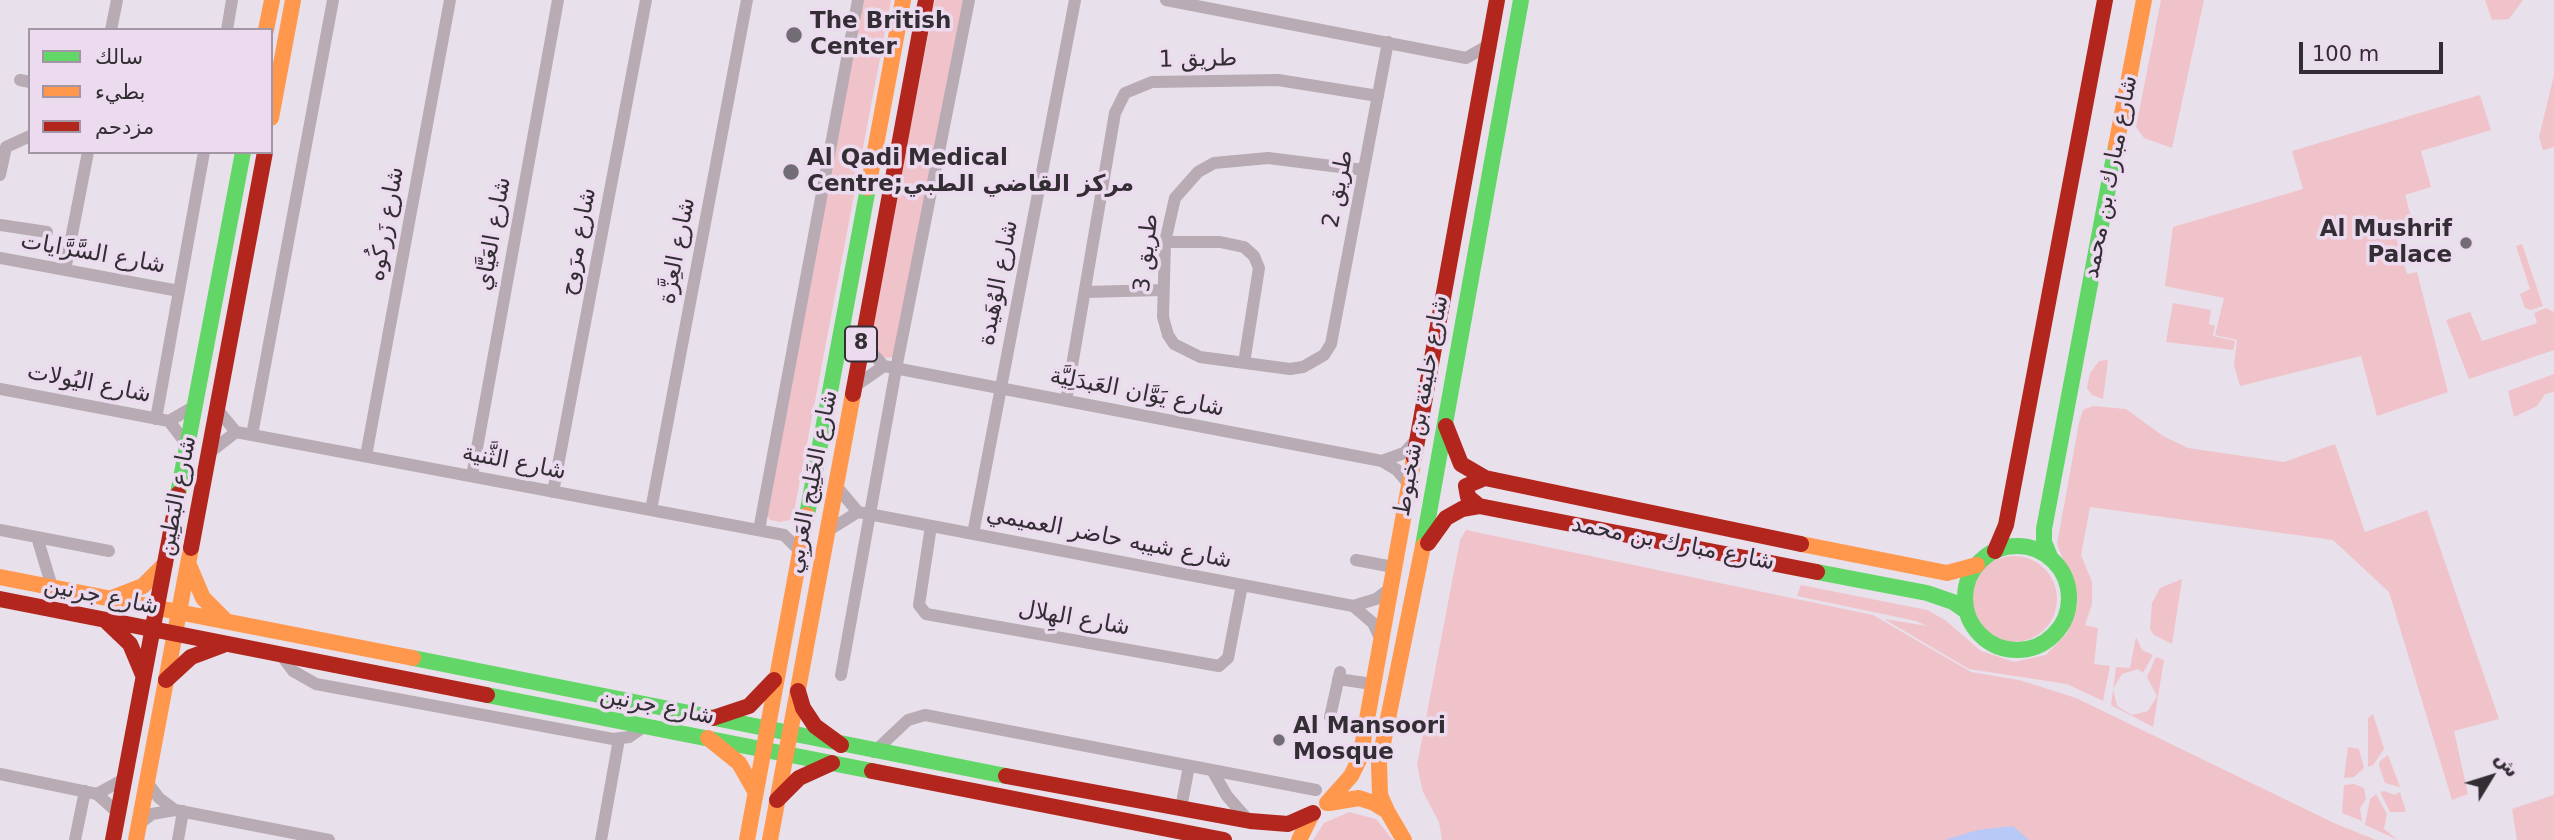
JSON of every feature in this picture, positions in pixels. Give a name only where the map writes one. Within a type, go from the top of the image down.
[{"type":"main road","points":[[266,28],[272,0]]},
{"type":"main road","points":[[273,107],[293,0]]},
{"type":"main road","name":"شارع الخَلِيج العَربِي","points":[[747,840],[903,0]]},
{"type":"main road","name":"شارع الخَلِيج العَربِي","points":[[770,840],[926,0]]},
{"type":"main road","name":"شارع خليفة بن شخبوط","points":[[1313,813],[1327,803],[1351,776],[1360,758],[1392,567],[1497,0]]},
{"type":"main road","name":"شارع خليفة بن شخبوط","points":[[1404,840],[1380,795],[1379,763],[1417,579],[1521,0]]},
{"type":"main road","name":"شارع مبارك بن محمد","points":[[1995,551],[2008,512],[2105,0]]},
{"type":"main road","name":"شارع مبارك بن محمد","points":[[2051,559],[2044,542],[2044,529],[2144,0]]},
{"type":"main road","name":"شارع البَطِين","points":[[113,840],[243,154]]},
{"type":"main road","name":"شارع البَطِين","points":[[137,832],[265,154]]},
{"type":"main road","name":"شارع مبارك بن محمد","points":[[1445,422],[1458,460],[1469,471],[1485,478],[1932,571],[1947,573],[1977,565]]},
{"type":"main road","points":[[1479,506],[1468,497],[1466,486],[1485,478]]},
{"type":"main road","points":[[1417,579],[1436,527],[1454,513],[1479,506]]},
{"type":"main road","name":"شارع مبارك بن محمد","points":[[1479,506],[1927,593],[1953,602],[1966,611]]},
{"type":"main road","points":[[2024,547],[2051,559],[2065,581],[2068,607],[2063,624],[2052,638],[2037,647],[2020,651],[2002,648],[1980,634],[1966,611],[1965,595],[1968,579],[1977,565],[1995,551],[2024,547]]},
{"type":"main road","points":[[108,598],[143,586],[166,562]]},
{"type":"main road","points":[[188,562],[203,598],[228,622]]},
{"type":"main road","name":"شارع جرنين","points":[[0,577],[766,728],[874,752],[1250,821],[1288,824],[1313,813]]},
{"type":"main road","name":"شارع جرنين","points":[[0,600],[1224,840]]},
{"type":"main road","points":[[105,621],[131,645],[144,678]]},
{"type":"main road","points":[[166,680],[191,657],[225,645]]},
{"type":"main road","points":[[713,718],[749,706],[776,679]]},
{"type":"main road","points":[[797,688],[808,717],[822,733],[841,744]]},
{"type":"main road","points":[[708,738],[739,763],[755,790]]},
{"type":"main road","points":[[776,802],[799,778],[832,763]]},
{"type":"main road","points":[[1327,803],[1359,798],[1387,811]]},
{"type":"main road","points":[[1299,840],[1313,813]]},
{"type":"street","points":[[111,28],[117,0]]},
{"type":"street","points":[[227,28],[232,0]]},
{"type":"street","points":[[252,435],[333,0]]},
{"type":"street","name":"شارع زَركُوه","points":[[366,456],[450,0]]},
{"type":"street","name":"شارع العَيَّاي","points":[[472,476],[558,0]]},
{"type":"street","name":"شارع مرَوح","points":[[553,492],[646,0]]},
{"type":"street","name":"شارع العِزَّة","points":[[651,510],[747,0]]},
{"type":"street","name":"شارع الخَلِيج العَربِي","points":[[759,530],[858,0]]},
{"type":"street","points":[[841,675],[872,514],[890,367],[969,0]]},
{"type":"street","name":"شارع الوُهَيدة","points":[[973,534],[1075,0]]},
{"type":"street","points":[[1166,0],[1466,58],[1483,77]]},
{"type":"street","name":"طريق 2","points":[[1331,344],[1388,42]]},
{"type":"street","points":[[1466,58],[1489,45]]},
{"type":"street","name":"طريق 1","points":[[1066,401],[1115,113],[1125,93],[1152,82],[1278,80],[1378,96]]},
{"type":"street","points":[[0,175],[6,147],[28,137]]},
{"type":"street","points":[[65,270],[88,154]]},
{"type":"street","points":[[162,420],[179,291],[204,154]]},
{"type":"street","name":"طريق 3","points":[[1331,344],[1324,355],[1303,367],[1290,369],[1200,357],[1174,344],[1163,317],[1165,242],[1175,198],[1198,172],[1214,163],[1268,158],[1364,170]]},
{"type":"street","points":[[0,225],[47,232]]},
{"type":"street","points":[[1165,242],[1220,242],[1244,247],[1254,256],[1259,268],[1244,363]]},
{"type":"street","name":"شارع السَّرَّايات","points":[[0,258],[179,291]]},
{"type":"street","points":[[1086,292],[1162,290]]},
{"type":"street","points":[[862,342],[890,367]]},
{"type":"street","points":[[853,387],[890,367]]},
{"type":"street","name":"شارع يَوَّان العَبدَلِيَّة","points":[[890,367],[1382,461],[1397,470],[1408,483]]},
{"type":"street","name":"شارع اليُولات","points":[[0,389],[162,420],[195,406]]},
{"type":"street","points":[[209,453],[236,432],[217,409]]},
{"type":"street","name":"شارع اليُولات","points":[[162,420],[188,446]]},
{"type":"street","name":"شارع الثَّنية","points":[[236,432],[784,535]]},
{"type":"street","points":[[1382,461],[1404,453],[1416,440]]},
{"type":"street","points":[[826,532],[858,512],[835,485]]},
{"type":"street","name":"شارع شيبه حاضر العميمي","points":[[858,512],[1353,606]]},
{"type":"street","points":[[800,551],[784,535],[805,521]]},
{"type":"street","name":"شارع الهِلال","points":[[931,526],[919,605],[926,614],[1219,666],[1228,658],[1242,584]]},
{"type":"street","points":[[0,530],[109,551]]},
{"type":"street","points":[[37,537],[52,587]]},
{"type":"street","points":[[1356,560],[1392,567]]},
{"type":"street","points":[[1353,606],[1376,599],[1388,590]]},
{"type":"street","points":[[1353,606],[1373,622],[1380,638]]},
{"type":"street","points":[[281,655],[293,671],[316,684],[619,739],[635,734],[645,726]]},
{"type":"street","points":[[1330,717],[1339,675],[1372,684]]},
{"type":"street","points":[[874,752],[908,720],[925,715],[1316,790]]},
{"type":"street","points":[[601,840],[619,739]]},
{"type":"street","points":[[1181,808],[1189,766]]},
{"type":"street","points":[[1212,770],[1227,796],[1250,821]]},
{"type":"street","points":[[0,774],[91,792],[118,813]]},
{"type":"street","points":[[1227,796],[1228,787],[1237,775]]},
{"type":"street","points":[[91,792],[124,779]]},
{"type":"street","points":[[147,782],[159,798],[179,811]]},
{"type":"street","points":[[75,840],[91,792]]},
{"type":"street","points":[[178,840],[179,811]]},
{"type":"street","points":[[137,832],[152,814],[179,811],[296,837],[329,840]]},
{"type":"shaded area","points":[[858,0],[891,0],[794,512],[790,520],[780,522],[770,520],[764,510]]},
{"type":"shaded area","points":[[935,0],[965,0],[893,357],[887,358],[878,356],[869,340]]},
{"type":"shaded area","points":[[2161,0],[2204,0],[2172,148],[2144,138],[2136,127]]},
{"type":"shaded area","points":[[2485,0],[2523,0],[2509,19],[2492,20]]},
{"type":"shaded area","points":[[2554,75],[2554,147],[2543,150],[2539,137]]},
{"type":"shaded area","points":[[2480,95],[2491,130],[2421,151],[2431,187],[2405,195],[2415,231],[2396,237],[2407,274],[2417,272],[2448,392],[2377,416],[2361,356],[2240,386],[2234,365],[2237,340],[2215,335],[2224,298],[2165,286],[2173,227],[2303,189],[2292,151]]},
{"type":"shaded area","points":[[2522,244],[2543,306],[2531,310],[2525,308],[2520,294],[2530,289],[2516,246]]},
{"type":"shaded area","points":[[2173,303],[2211,310],[2209,324],[2215,326],[2213,336],[2235,341],[2233,350],[2166,342]]},
{"type":"shaded area","points":[[2546,308],[2554,312],[2554,350],[2469,379],[2446,320],[2470,312],[2482,341],[2537,323],[2534,313]]},
{"type":"shaded area","points":[[2108,360],[2103,399],[2092,395],[2087,388],[2090,373],[2099,361]]},
{"type":"shaded area","points":[[2554,374],[2554,392],[2545,394],[2537,406],[2514,417],[2508,391]]},
{"type":"shaded area","points":[[2093,406],[2126,409],[2163,436],[2188,448],[2284,462],[2335,444],[2365,532],[2427,510],[2499,719],[2454,731],[2468,794],[2452,800],[2389,592],[2333,540],[2090,507],[2081,555],[2092,582],[2092,604],[2085,625],[2098,628],[2094,664],[2110,666],[2103,701],[2067,684],[1969,669],[1884,619],[1927,626],[1916,621],[1797,596],[1801,585],[1927,610],[1945,620],[1981,651],[2014,662],[2046,655],[2067,633],[2077,606],[2076,592],[2057,544],[2079,423],[2083,410]]},
{"type":"shaded area","points":[[1466,530],[1873,615],[1971,672],[2019,680],[2076,698],[2334,823],[2376,840],[1442,840],[1439,822],[1423,792],[1417,765],[1460,540]]},
{"type":"shaded area","points":[[2014,556],[2038,563],[2050,575],[2057,599],[2050,623],[2038,635],[2014,642],[1990,635],[1978,623],[1971,599],[1978,575],[1990,563]]},
{"type":"shaded area","points":[[2182,579],[2172,644],[2154,635],[2150,629],[2152,603],[2160,588]]},
{"type":"shaded area","points":[[2136,637],[2142,650],[2153,655],[2143,673],[2138,669],[2122,674],[2113,689],[2116,667],[2130,668]]},
{"type":"shaded area","points":[[2156,657],[2164,660],[2153,727],[2111,705],[2113,689],[2117,706],[2132,715],[2148,711],[2157,696],[2147,677]]},
{"type":"shaded area","points":[[2373,714],[2384,749],[2373,765],[2368,767],[2368,718]]},
{"type":"shaded area","points":[[2348,747],[2359,749],[2364,768],[2354,777],[2344,778]]},
{"type":"shaded area","points":[[2388,755],[2400,787],[2385,783],[2379,766],[2380,761]]},
{"type":"shaded area","points":[[2354,784],[2364,788],[2366,799],[2360,808],[2362,821],[2342,813],[2344,785]]},
{"type":"shaded area","points":[[2380,792],[2395,795],[2400,792],[2406,812],[2390,812]]},
{"type":"shaded area","points":[[2376,794],[2387,814],[2384,829],[2398,840],[2365,825],[2370,799]]},
{"type":"shaded area","points":[[2554,795],[2554,840],[2517,840],[2512,809]]},
{"type":"shaded area","points":[[1349,812],[1376,819],[1393,840],[1313,840],[1324,823]]},
{"type":"water","points":[[2013,826],[2029,840],[1944,840],[1978,830]]},
{"type":"traffic: fast","points":[[1423,546],[1521,0]]},
{"type":"traffic: fast","points":[[2051,559],[2044,542],[2044,529],[2116,146]]},
{"type":"traffic: fast","points":[[178,494],[243,154]]},
{"type":"traffic: fast","points":[[807,515],[868,188]]},
{"type":"traffic: fast","points":[[2017,546],[2037,550],[2054,561],[2065,578],[2069,598],[2065,618],[2054,635],[2037,646],[2017,650],[1997,646],[1980,635],[1969,618],[1965,598],[1969,578],[1980,561],[1997,550],[2017,546]]},
{"type":"traffic: fast","points":[[1817,572],[1927,593],[1953,602],[1966,611]]},
{"type":"traffic: fast","points":[[413,658],[1006,776]]},
{"type":"traffic: fast","points":[[487,695],[872,771]]},
{"type":"traffic: slow","points":[[266,28],[272,0]]},
{"type":"traffic: slow","points":[[273,107],[293,0]]},
{"type":"traffic: slow","points":[[868,188],[903,0]]},
{"type":"traffic: slow","points":[[2116,146],[2144,0]]},
{"type":"traffic: slow","points":[[770,840],[853,394]]},
{"type":"traffic: slow","points":[[1327,803],[1351,776],[1360,758],[1414,458]]},
{"type":"traffic: slow","points":[[747,840],[807,515]]},
{"type":"traffic: slow","points":[[1801,544],[1947,573],[1977,565]]},
{"type":"traffic: slow","points":[[1387,811],[1380,795],[1379,763],[1423,546]]},
{"type":"traffic: slow","points":[[136,840],[191,548]]},
{"type":"traffic: slow","points":[[112,598],[143,586],[165,564]]},
{"type":"traffic: slow","points":[[189,565],[203,598],[226,621]]},
{"type":"traffic: slow","points":[[0,577],[413,658]]},
{"type":"traffic: slow","points":[[708,738],[739,763],[755,791]]},
{"type":"traffic: slow","points":[[1329,803],[1359,798],[1374,803],[1387,811],[1404,840]]},
{"type":"traffic: slow","points":[[1299,840],[1311,816]]},
{"type":"traffic: jam","points":[[853,394],[926,0]]},
{"type":"traffic: jam","points":[[1414,458],[1497,0]]},
{"type":"traffic: jam","points":[[1995,551],[2006,525],[2105,0]]},
{"type":"traffic: jam","points":[[191,548],[265,154]]},
{"type":"traffic: jam","points":[[1446,426],[1461,464],[1485,478],[1801,544]]},
{"type":"traffic: jam","points":[[1479,506],[1468,497],[1466,486],[1485,478]]},
{"type":"traffic: jam","points":[[113,840],[178,494]]},
{"type":"traffic: jam","points":[[1428,543],[1446,518],[1462,509],[1479,506],[1817,572]]},
{"type":"traffic: jam","points":[[0,599],[487,695]]},
{"type":"traffic: jam","points":[[107,622],[130,644],[143,675]]},
{"type":"traffic: jam","points":[[166,680],[191,657],[223,645]]},
{"type":"traffic: jam","points":[[713,718],[749,706],[774,680]]},
{"type":"traffic: jam","points":[[798,691],[803,708],[815,726],[841,745]]},
{"type":"traffic: jam","points":[[777,800],[799,778],[832,763]]},
{"type":"traffic: jam","points":[[872,771],[1224,840]]},
{"type":"traffic: jam","points":[[1006,776],[1250,821],[1288,824],[1313,813]]},
{"type":"place","name":"The British Center","points":[[794,35]]},
{"type":"place","name":"Al Qadi Medical Centre;مركز القاضي الطبي","points":[[791,172]]},
{"type":"place","name":"Al Mushrif Palace","points":[[2466,243]]},
{"type":"place","name":"Al Mansoori Mosque","points":[[1279,740]]}]
